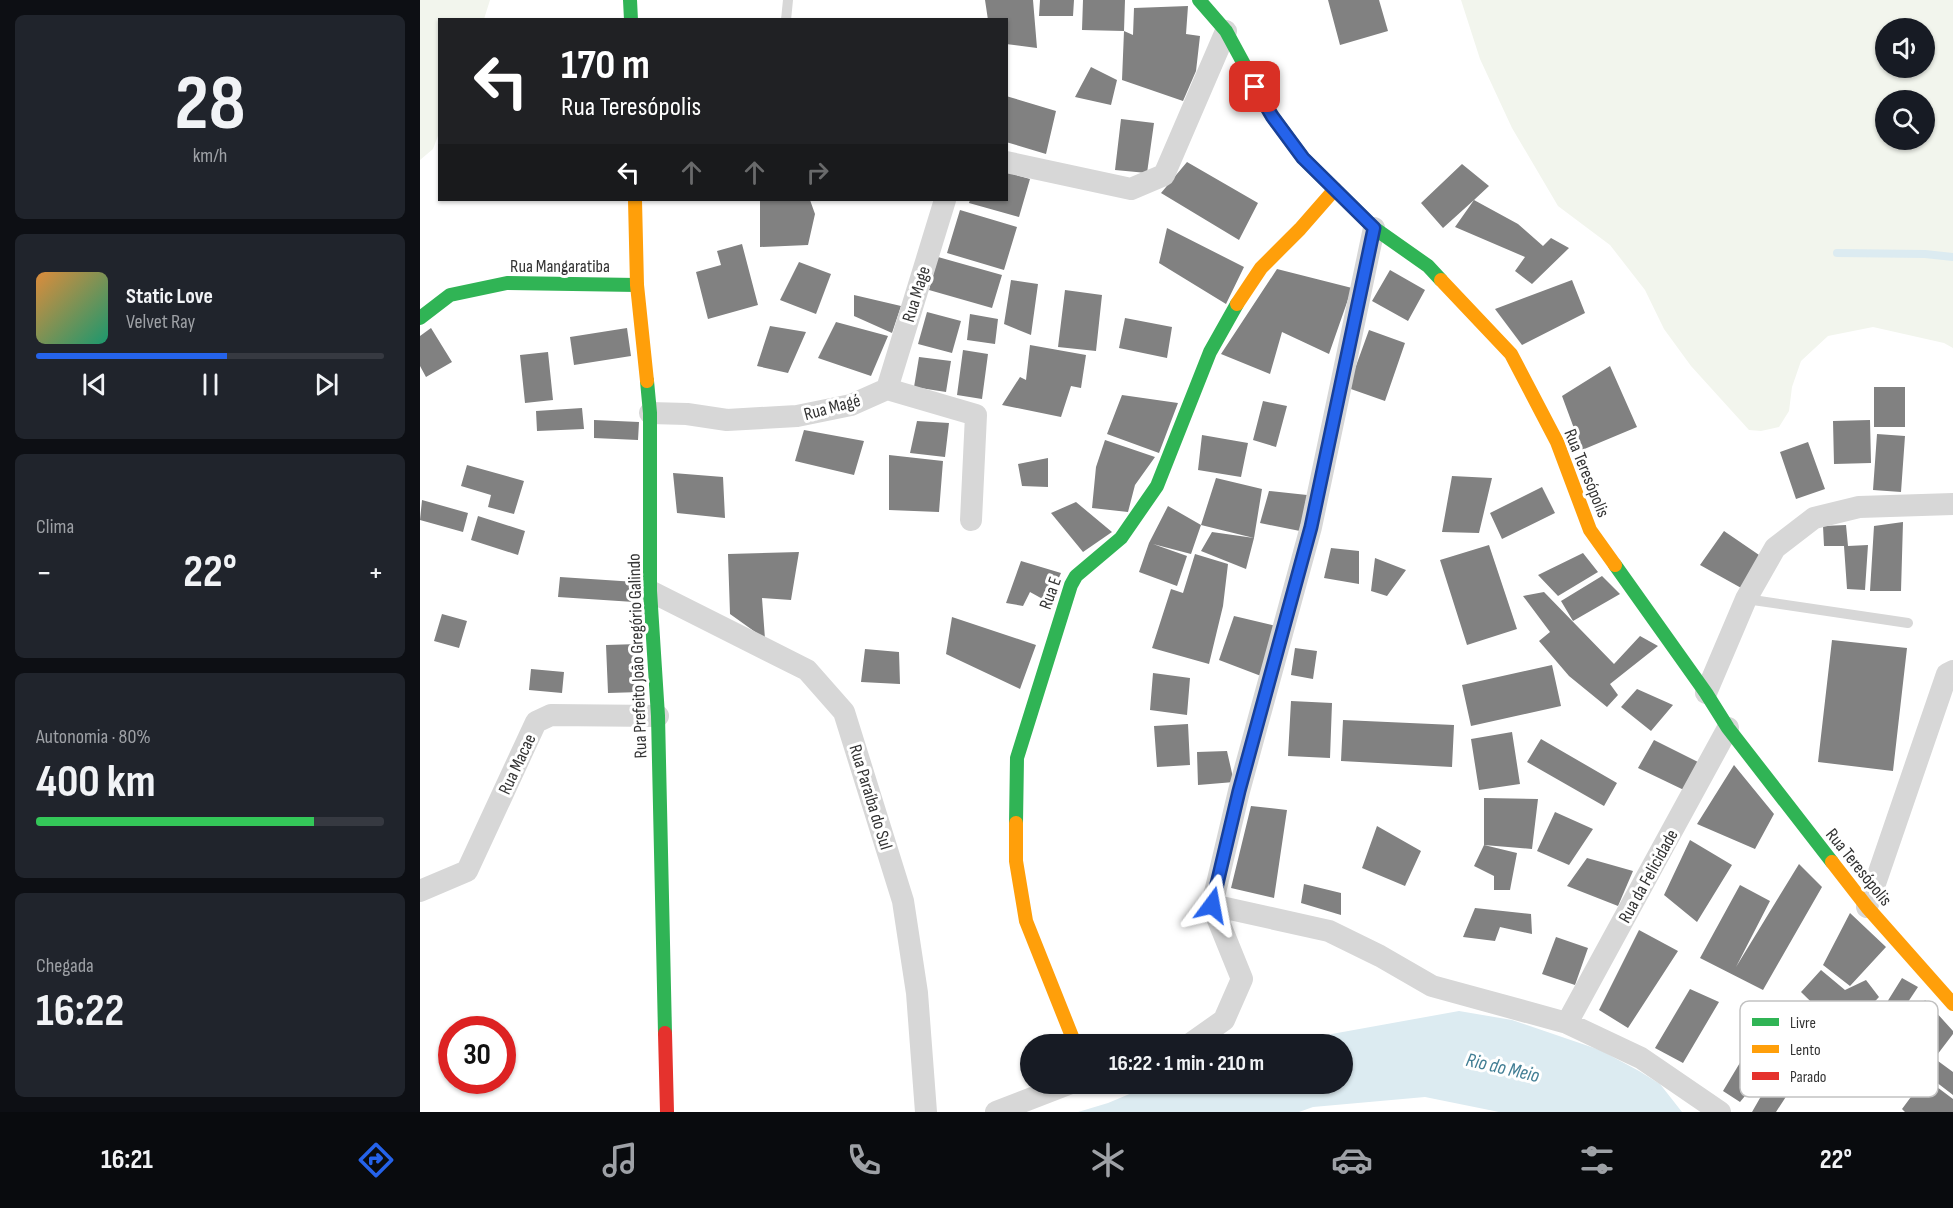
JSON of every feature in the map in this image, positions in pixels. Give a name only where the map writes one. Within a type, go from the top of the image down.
[{"type":"street","points":[[630,0],[631,18]]},
{"type":"street","name":"Rua Teresópolis","points":[[1199,0],[1226,30],[1246,72],[1272,116],[1303,158],[1374,228],[1428,266],[1511,354],[1557,442],[1590,530],[1706,693],[1728,728],[1867,907],[1953,1004]]},
{"type":"street","points":[[1008,162],[1131,189],[1164,176],[1226,30]]},
{"type":"street","name":"Rua E","points":[[1071,1034],[1026,921],[1016,861],[1017,758],[1071,585],[1076,576],[1121,538],[1157,486],[1210,352],[1242,294],[1261,268],[1335,189]]},
{"type":"street","name":"Rua Prefeito João Gregório Galindo","points":[[635,201],[637,285],[650,413],[650,591],[658,716],[667,1112]]},
{"type":"street","name":"Rua Mage","points":[[887,389],[945,201]]},
{"type":"street","points":[[1204,1034],[1224,1020],[1242,979],[1212,905],[1239,791],[1311,527],[1374,228]]},
{"type":"street","name":"Rua Mangaratiba","points":[[420,318],[450,295],[507,283],[637,285]]},
{"type":"street","points":[[887,389],[975,415],[971,520]]},
{"type":"street","name":"Rua Magé","points":[[650,413],[687,414],[727,420],[797,416],[852,405],[887,389]]},
{"type":"street","points":[[1706,693],[1746,599],[1775,548],[1814,518],[1859,507],[1953,504]]},
{"type":"street","name":"Rua Paraíba do Sul","points":[[650,591],[807,670],[844,712],[903,901],[917,993],[926,1112]]},
{"type":"street","points":[[1867,907],[1950,672]]},
{"type":"street","name":"Rua Macae","points":[[420,891],[467,871],[536,722],[551,715],[658,716]]},
{"type":"street","name":"Rua da Felicidade","points":[[1567,1023],[1728,728]]},
{"type":"street","points":[[1212,905],[1329,931],[1380,956],[1432,986],[1567,1023],[1641,1058],[1720,1112]]},
{"type":"street","points":[[996,1112],[1043,1094]]},
{"type":"lane","points":[[786,18],[788,0]]},
{"type":"lane","points":[[1746,599],[1908,623]]},
{"type":"shaded area","points":[[420,0],[490,0],[484,18],[438,18],[438,136],[433,149],[420,160]]},
{"type":"shaded area","points":[[1461,0],[1953,0],[1953,348],[1944,343],[1873,327],[1828,336],[1801,361],[1792,387],[1789,411],[1779,427],[1761,431],[1749,430],[1691,366],[1664,329],[1645,290],[1610,245],[1558,206],[1512,128],[1480,59]]},
{"type":"water","name":"Rio do Meio","points":[[1459,1011],[1512,1020],[1600,1050],[1639,1071],[1660,1084],[1682,1112],[1499,1112],[1425,1097],[1313,1107],[1299,1112],[1078,1112],[1130,1094],[1353,1094],[1353,1034],[1332,1034]]},
{"type":"building","points":[[985,0],[1033,0],[1037,48],[1008,44],[1008,18],[988,18]]},
{"type":"building","points":[[1040,0],[1074,0],[1073,16],[1039,16]]},
{"type":"building","points":[[1083,0],[1125,0],[1124,31],[1082,30]]},
{"type":"building","points":[[1328,0],[1379,0],[1388,31],[1340,45]]},
{"type":"building","points":[[1188,6],[1186,34],[1200,36],[1196,71],[1183,101],[1122,80],[1124,31],[1133,35],[1134,8]]},
{"type":"building","points":[[1091,67],[1117,80],[1111,105],[1075,97]]},
{"type":"building","points":[[1008,97],[1056,111],[1046,154],[1008,143]]},
{"type":"building","points":[[1121,119],[1154,123],[1147,173],[1115,170]]},
{"type":"building","points":[[1187,162],[1258,203],[1239,240],[1161,193]]},
{"type":"building","points":[[1462,164],[1489,186],[1443,228],[1421,203]]},
{"type":"building","points":[[1008,173],[1030,179],[1019,217],[969,203],[970,201],[1008,201]]},
{"type":"building","points":[[1474,200],[1518,224],[1543,246],[1551,238],[1569,248],[1532,284],[1515,271],[1525,257],[1455,227]]},
{"type":"building","points":[[760,201],[810,201],[815,214],[808,245],[760,247]]},
{"type":"building","points":[[960,210],[1017,227],[1004,270],[947,253]]},
{"type":"building","points":[[1167,228],[1244,267],[1226,304],[1159,263]]},
{"type":"building","points":[[742,244],[758,305],[708,319],[696,272],[721,265],[717,251]]},
{"type":"building","points":[[938,257],[1002,275],[992,308],[929,290]]},
{"type":"building","points":[[799,262],[831,274],[816,314],[780,300]]},
{"type":"building","points":[[1277,269],[1352,288],[1329,354],[1282,332],[1270,374],[1221,354]]},
{"type":"building","points":[[1390,270],[1425,290],[1408,321],[1372,301]]},
{"type":"building","points":[[1011,280],[1038,284],[1031,335],[1004,324]]},
{"type":"building","points":[[1572,280],[1585,313],[1522,345],[1495,309]]},
{"type":"building","points":[[1065,290],[1102,295],[1096,351],[1058,347]]},
{"type":"building","points":[[854,295],[901,306],[892,333],[854,316]]},
{"type":"building","points":[[927,312],[961,321],[952,353],[918,344]]},
{"type":"building","points":[[970,314],[998,319],[995,344],[967,340]]},
{"type":"building","points":[[1125,318],[1172,327],[1167,358],[1119,348]]},
{"type":"building","points":[[836,322],[888,336],[871,376],[818,358]]},
{"type":"building","points":[[770,326],[806,332],[788,373],[757,366]]},
{"type":"building","points":[[431,328],[452,362],[426,377],[420,366],[420,336]]},
{"type":"building","points":[[627,328],[631,356],[574,365],[570,337]]},
{"type":"building","points":[[1369,330],[1405,343],[1385,401],[1348,388]]},
{"type":"building","points":[[1030,345],[1086,355],[1081,388],[1071,386],[1061,417],[1002,405],[1020,377],[1026,380]]},
{"type":"building","points":[[963,350],[988,354],[982,399],[957,395]]},
{"type":"building","points":[[548,352],[553,400],[525,403],[520,355]]},
{"type":"building","points":[[919,357],[951,361],[946,392],[914,387]]},
{"type":"building","points":[[1610,366],[1637,427],[1582,450],[1562,396]]},
{"type":"building","points":[[1874,387],[1905,387],[1905,427],[1874,427]]},
{"type":"building","points":[[1122,395],[1178,403],[1159,453],[1107,434]]},
{"type":"building","points":[[1263,401],[1287,406],[1276,447],[1253,440]]},
{"type":"building","points":[[582,408],[584,429],[537,431],[536,411]]},
{"type":"building","points":[[594,420],[639,422],[638,440],[594,438]]},
{"type":"building","points":[[1870,420],[1871,463],[1834,464],[1833,421]]},
{"type":"building","points":[[917,421],[949,423],[945,457],[910,453]]},
{"type":"building","points":[[804,430],[864,441],[854,475],[795,461]]},
{"type":"building","points":[[1877,434],[1905,436],[1901,492],[1873,490]]},
{"type":"building","points":[[1202,435],[1248,443],[1241,477],[1198,470]]},
{"type":"building","points":[[1105,440],[1155,457],[1135,485],[1128,512],[1092,508],[1096,467]]},
{"type":"building","points":[[1808,442],[1825,489],[1796,499],[1780,452]]},
{"type":"building","points":[[889,455],[943,461],[939,512],[889,510]]},
{"type":"building","points":[[1048,458],[1048,487],[1022,486],[1018,464]]},
{"type":"building","points":[[467,465],[524,481],[514,514],[488,507],[491,495],[461,486]]},
{"type":"building","points":[[673,473],[723,477],[725,518],[677,513]]},
{"type":"building","points":[[1452,476],[1492,478],[1479,533],[1442,532]]},
{"type":"building","points":[[1216,478],[1262,489],[1254,538],[1201,525]]},
{"type":"building","points":[[1542,487],[1555,513],[1502,539],[1490,513]]},
{"type":"building","points":[[1269,491],[1307,495],[1300,531],[1260,523]]},
{"type":"building","points":[[422,500],[468,513],[463,532],[420,520]]},
{"type":"building","points":[[1076,502],[1112,532],[1083,552],[1051,513]]},
{"type":"building","points":[[1168,506],[1201,525],[1191,554],[1153,544],[1187,556],[1177,586],[1139,572],[1149,543]]},
{"type":"building","points":[[478,516],[525,531],[518,555],[471,540]]},
{"type":"building","points":[[1903,522],[1901,591],[1870,591],[1874,526]]},
{"type":"building","points":[[1846,525],[1848,546],[1868,545],[1865,590],[1847,589],[1844,546],[1824,546],[1823,526]]},
{"type":"building","points":[[1724,531],[1762,557],[1743,589],[1700,565]]},
{"type":"building","points":[[1212,532],[1254,538],[1246,569],[1201,551]]},
{"type":"building","points":[[1489,545],[1517,629],[1467,645],[1440,560]]},
{"type":"building","points":[[1331,548],[1359,551],[1359,584],[1324,578]]},
{"type":"building","points":[[799,552],[791,600],[762,598],[765,639],[730,614],[728,554]]},
{"type":"building","points":[[1583,553],[1598,572],[1558,596],[1538,575]]},
{"type":"building","points":[[1195,554],[1228,564],[1223,606],[1209,664],[1152,648],[1171,589],[1183,593]]},
{"type":"building","points":[[1375,558],[1406,570],[1387,596],[1371,591]]},
{"type":"building","points":[[1021,561],[1061,573],[1048,602],[1030,592],[1023,606],[1006,603]]},
{"type":"building","points":[[1602,576],[1620,594],[1573,621],[1561,601]]},
{"type":"building","points":[[560,577],[636,582],[634,602],[558,597]]},
{"type":"building","points":[[1544,592],[1614,664],[1640,636],[1658,646],[1610,684],[1618,695],[1607,707],[1569,676],[1539,641],[1550,632],[1523,596]]},
{"type":"building","points":[[442,614],[467,621],[459,648],[434,641]]},
{"type":"building","points":[[1234,616],[1276,626],[1261,676],[1219,660]]},
{"type":"building","points":[[952,617],[1036,645],[1020,689],[946,654]]},
{"type":"building","points":[[1832,640],[1907,648],[1893,771],[1818,762]]},
{"type":"building","points":[[639,644],[641,692],[608,693],[606,645]]},
{"type":"building","points":[[1295,648],[1317,651],[1313,679],[1291,675]]},
{"type":"building","points":[[865,649],[899,652],[900,684],[861,682]]},
{"type":"building","points":[[1552,665],[1561,706],[1471,726],[1462,685]]},
{"type":"building","points":[[531,669],[564,672],[562,693],[529,690]]},
{"type":"building","points":[[1153,673],[1190,678],[1187,715],[1150,710]]},
{"type":"building","points":[[1637,689],[1673,705],[1651,731],[1621,707]]},
{"type":"building","points":[[1291,701],[1332,703],[1330,758],[1288,756]]},
{"type":"building","points":[[1343,720],[1454,725],[1452,767],[1341,761]]},
{"type":"building","points":[[1188,724],[1190,765],[1157,767],[1154,726]]},
{"type":"building","points":[[1512,732],[1520,784],[1479,790],[1471,739]]},
{"type":"building","points":[[1541,739],[1617,783],[1604,806],[1527,762]]},
{"type":"building","points":[[1654,740],[1700,763],[1686,791],[1638,768]]},
{"type":"building","points":[[1227,751],[1234,782],[1198,785],[1197,752]]},
{"type":"building","points":[[1734,765],[1774,814],[1755,849],[1697,824]]},
{"type":"building","points":[[1484,798],[1538,799],[1532,849],[1484,845]]},
{"type":"building","points":[[1251,806],[1287,810],[1274,898],[1231,888]]},
{"type":"building","points":[[1555,812],[1593,829],[1569,865],[1537,851]]},
{"type":"building","points":[[1377,826],[1421,851],[1405,886],[1362,868]]},
{"type":"building","points":[[1690,840],[1732,865],[1697,922],[1664,895]]},
{"type":"building","points":[[1484,845],[1517,853],[1510,890],[1494,890],[1494,876],[1474,866]]},
{"type":"building","points":[[1587,858],[1633,871],[1618,906],[1567,886]]},
{"type":"building","points":[[1799,864],[1822,887],[1763,990],[1700,958],[1740,885],[1770,901],[1736,967]]},
{"type":"building","points":[[1304,884],[1341,893],[1341,915],[1301,903]]},
{"type":"building","points":[[1475,908],[1531,914],[1532,934],[1500,927],[1495,941],[1463,937]]},
{"type":"building","points":[[1850,913],[1886,947],[1850,986],[1823,965]]},
{"type":"building","points":[[1639,930],[1678,951],[1628,1028],[1599,1010]]},
{"type":"building","points":[[1556,937],[1588,948],[1575,985],[1542,974]]},
{"type":"building","points":[[1821,970],[1845,990],[1866,980],[1879,997],[1875,1001],[1810,1001],[1801,992]]},
{"type":"building","points":[[1902,978],[1918,987],[1909,1001],[1888,1001]]},
{"type":"building","points":[[1690,989],[1719,1002],[1683,1063],[1655,1048]]},
{"type":"building","points":[[1938,1014],[1953,1031],[1938,1054]]},
{"type":"building","points":[[1938,1061],[1953,1072],[1953,1095],[1938,1083]]},
{"type":"building","points":[[1740,1063],[1740,1097],[1744,1097],[1740,1102],[1723,1091]]},
{"type":"building","points":[[1938,1088],[1953,1099],[1953,1112],[1905,1112],[1902,1109],[1911,1097],[1938,1097]]},
{"type":"building","points":[[1761,1097],[1786,1097],[1776,1112],[1752,1112]]},
{"type":"waterway","points":[[1837,253],[1925,254],[1953,257]]},
{"type":"traffic: fast","points":[[630,0],[631,18]]},
{"type":"traffic: fast","points":[[1199,0],[1226,31],[1272,116],[1303,158],[1374,228],[1428,266],[1441,280]]},
{"type":"traffic: fast","points":[[420,318],[450,295],[507,283],[637,285]]},
{"type":"traffic: fast","points":[[1016,823],[1017,758],[1071,585],[1076,576],[1121,538],[1157,486],[1210,352],[1237,304]]},
{"type":"traffic: fast","points":[[647,381],[650,413],[650,591],[658,716],[665,1033]]},
{"type":"traffic: fast","points":[[1615,565],[1706,693],[1728,728],[1832,862]]},
{"type":"traffic: slow","points":[[1237,304],[1261,268],[1300,229],[1335,189]]},
{"type":"traffic: slow","points":[[635,201],[637,285],[647,381]]},
{"type":"traffic: slow","points":[[1441,280],[1511,354],[1557,442],[1590,530],[1615,565]]},
{"type":"traffic: slow","points":[[1016,823],[1016,861],[1026,921],[1071,1034]]},
{"type":"traffic: slow","points":[[1832,862],[1867,907],[1953,1004]]},
{"type":"traffic: jam","points":[[665,1033],[667,1112]]},
{"type":"route","points":[[1212,905],[1239,791],[1311,527],[1374,228],[1303,158],[1272,116],[1255,87]]}]
